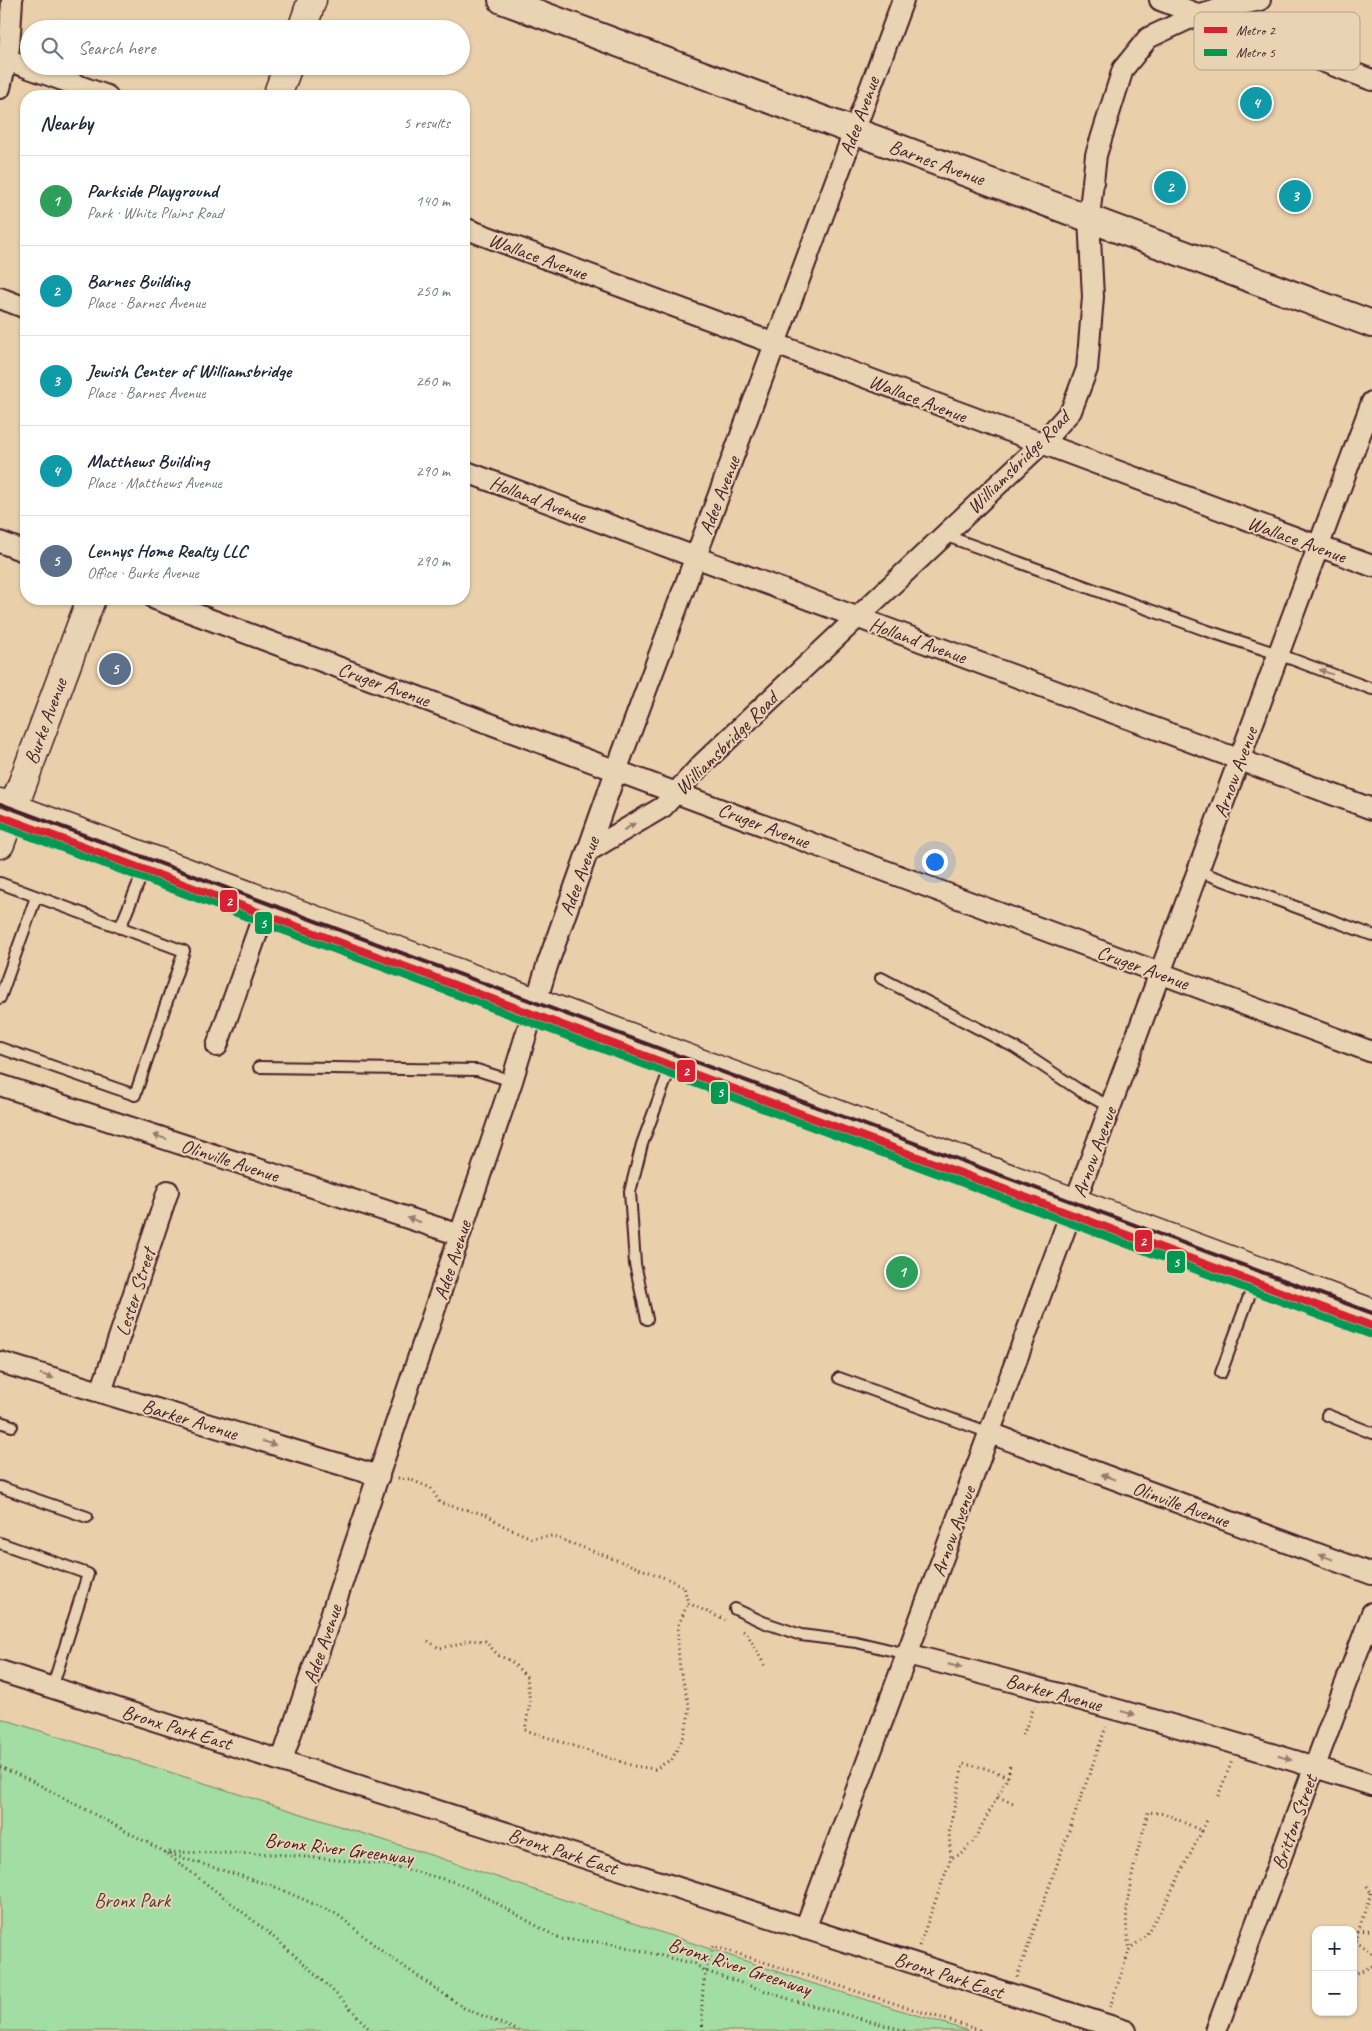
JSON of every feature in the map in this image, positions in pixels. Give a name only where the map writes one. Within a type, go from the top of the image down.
[{"type":"main road","points":[[305,20],[312,0]]},
{"type":"main road","points":[[279,90],[285,75]]},
{"type":"main road","name":"Burke Avenue","points":[[0,844],[7,806],[89,605]]},
{"type":"main road","points":[[7,806],[1372,1313]]},
{"type":"street","points":[[0,88],[7,60],[12,0]]},
{"type":"street","name":"Barnes Avenue","points":[[502,0],[1372,324]]},
{"type":"street","name":"Adee Avenue","points":[[282,1760],[512,1081],[547,966],[616,771],[903,0]]},
{"type":"street","points":[[1160,0],[1194,12]]},
{"type":"street","name":"Williamsbridge Road","points":[[1208,12],[1260,0]]},
{"type":"street","name":"Williamsbridge Road","points":[[588,852],[663,806],[702,764],[1041,444],[1071,411],[1087,369],[1094,297],[1089,218],[1096,154],[1123,69],[1148,38],[1194,16]]},
{"type":"street","points":[[7,60],[20,65]]},
{"type":"street","points":[[1346,70],[1372,80]]},
{"type":"street","points":[[49,75],[90,90]]},
{"type":"street","name":"Wallace Avenue","points":[[470,230],[1372,566]]},
{"type":"street","points":[[0,298],[20,306]]},
{"type":"street","name":"Arnow Avenue","points":[[805,1929],[1372,402]]},
{"type":"street","name":"Holland Avenue","points":[[470,473],[1372,809]]},
{"type":"street","points":[[0,542],[20,550]]},
{"type":"street","name":"Cruger Avenue","points":[[171,605],[1372,1052]]},
{"type":"street","points":[[216,1046],[268,902]]},
{"type":"street","name":"Olinville Avenue","points":[[0,1085],[460,1235]]},
{"type":"street","name":"Lester Street","points":[[101,1392],[168,1191]]},
{"type":"street","name":"Barker Avenue","points":[[0,1362],[379,1476]]},
{"type":"street","name":"Olinville Avenue","points":[[990,1433],[1372,1574]]},
{"type":"street","name":"Britton Street","points":[[1216,2031],[1372,1613]]},
{"type":"street","name":"Barker Avenue","points":[[907,1654],[1042,1688],[1372,1785]]},
{"type":"street","name":"Bronx Park East","points":[[0,1671],[1126,2031]]},
{"type":"lane","points":[[944,535],[1372,689]]},
{"type":"lane","points":[[120,928],[149,858]]},
{"type":"lane","points":[[1198,871],[1372,935]]},
{"type":"lane","points":[[0,883],[184,952],[135,1095],[0,1048]]},
{"type":"lane","points":[[0,998],[36,897]]},
{"type":"lane","points":[[881,978],[1014,1047],[1079,1090],[1110,1107]]},
{"type":"lane","points":[[647,1319],[635,1264],[630,1192],[642,1144],[676,1054]]},
{"type":"lane","points":[[259,1067],[478,1070],[512,1081]]},
{"type":"lane","points":[[1222,1373],[1259,1271]]},
{"type":"lane","points":[[839,1378],[990,1433]]},
{"type":"lane","points":[[1328,1415],[1372,1433]]},
{"type":"lane","points":[[0,1422],[12,1426]]},
{"type":"lane","points":[[0,1487],[87,1517]]},
{"type":"lane","points":[[0,1543],[88,1574],[52,1688]]},
{"type":"lane","name":"Barker Avenue","points":[[735,1609],[763,1622],[801,1635],[856,1642],[907,1654]]},
{"type":"path","points":[[379,1476],[409,1479],[431,1488],[440,1503],[487,1515],[502,1526],[531,1538],[552,1536],[668,1579],[684,1587],[688,1603],[678,1626],[680,1669],[690,1709],[684,1736],[672,1759],[655,1769],[634,1766],[525,1730],[530,1702],[527,1677],[512,1662],[498,1654],[485,1641],[468,1640],[457,1645],[439,1648],[428,1640]]},
{"type":"path","points":[[688,1603],[728,1621]]},
{"type":"path","points":[[740,1629],[747,1633],[765,1666]]},
{"type":"path","points":[[1023,1735],[1042,1688]]},
{"type":"path","points":[[1011,1994],[1112,1708]]},
{"type":"path","points":[[913,1963],[951,1858],[949,1833],[963,1764],[985,1768],[1008,1777]]},
{"type":"path","points":[[951,1858],[962,1854],[974,1840],[1008,1777],[1010,1764]]},
{"type":"path","name":"Bronx River Greenway","points":[[0,1767],[30,1780],[164,1852],[276,1854],[387,1865],[418,1872],[454,1882],[478,1892],[560,1939],[609,1943],[694,1964],[704,1972],[792,2000],[906,2031]]},
{"type":"path","points":[[1218,1796],[1229,1770]]},
{"type":"path","points":[[998,1797],[1016,1804]]},
{"type":"path","points":[[1130,1948],[1125,1935],[1130,1887],[1148,1812],[1166,1814],[1202,1831]]},
{"type":"path","points":[[1104,2024],[1130,1948],[1144,1938],[1174,1886],[1207,1820]]},
{"type":"path","points":[[164,1852],[263,1927],[341,1997],[371,2031]]},
{"type":"path","points":[[164,1852],[273,1886],[337,1914],[383,1952],[464,2008],[519,2031]]},
{"type":"path","points":[[1357,1934],[1372,1893],[1367,1886]]},
{"type":"path","points":[[1358,1931],[1372,1930]]},
{"type":"path","points":[[1357,1942],[1372,1954]]},
{"type":"path","points":[[703,2031],[701,2007],[704,1972],[713,1946],[982,2031]]},
{"type":"path","points":[[1357,1972],[1372,1966]]},
{"type":"green space","name":"Bronx Park","points":[[0,1718],[443,1859],[808,1982],[969,2031],[0,2031]]},
{"type":"railway","points":[[0,804],[1372,1313]]},
{"type":"metro line","name":"2","points":[[0,816],[1372,1326]]},
{"type":"metro line","name":"5","points":[[0,825],[1369,1334]]},
{"type":"place","name":"Matthews Building","points":[[1256,103]]},
{"type":"place","name":"Barnes Building","points":[[1170,187]]},
{"type":"place","name":"Jewish Center of Williamsbridge","points":[[1295,196]]},
{"type":"place","name":"Lennys Home Realty LLC","points":[[115,669]]},
{"type":"place","name":"Parkside Playground","points":[[902,1272]]}]
